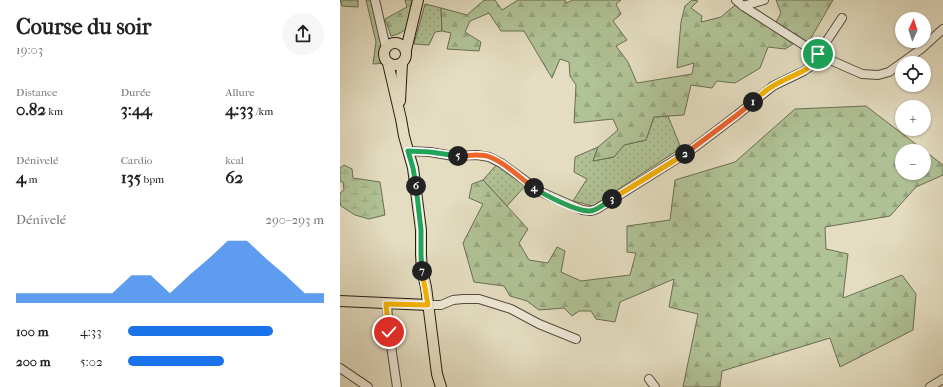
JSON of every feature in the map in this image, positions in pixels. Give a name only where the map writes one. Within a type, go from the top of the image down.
[{"type":"main road","points":[[388,63],[397,65],[405,60],[418,0]]},
{"type":"main road","points":[[406,50],[403,45],[394,42],[390,44],[384,52],[388,63],[413,168],[420,218],[421,255],[437,374],[441,387]]},
{"type":"main road","points":[[399,113],[402,63]]},
{"type":"main road","points":[[340,301],[428,305]]},
{"type":"street","points":[[375,0],[386,48]]},
{"type":"street","points":[[736,0],[820,55],[862,74],[878,75],[889,72],[921,49],[943,29]]},
{"type":"street","points":[[743,6],[764,0]]},
{"type":"street","points":[[408,151],[430,152],[453,156],[477,155],[489,157],[501,163],[541,192],[582,210],[591,211],[597,209],[691,150],[772,86],[804,71],[814,64],[842,18]]},
{"type":"street","points":[[428,305],[441,305],[463,298],[485,300],[511,308],[539,324],[576,339]]},
{"type":"street","points":[[386,304],[397,387]]},
{"type":"street","points":[[340,368],[368,387]]},
{"type":"street","points":[[649,379],[655,387]]},
{"type":"street","points":[[930,387],[943,379]]},
{"type":"green space","points":[[340,0],[358,0],[358,7],[342,6]]},
{"type":"green space","points":[[366,0],[372,0],[388,63],[373,64],[376,42]]},
{"type":"green space","points":[[405,0],[417,0],[412,18],[407,28],[398,34],[391,36],[385,19],[407,7]]},
{"type":"green space","points":[[486,0],[495,0],[502,10],[518,0],[565,0],[566,3],[573,0],[621,0],[616,4],[621,14],[613,21],[627,40],[616,46],[628,62],[637,83],[692,74],[694,63],[677,68],[681,22],[685,6],[692,0],[698,1],[691,8],[702,16],[701,22],[721,17],[735,5],[793,44],[785,49],[768,47],[760,68],[735,83],[717,81],[712,88],[691,85],[684,115],[654,117],[646,140],[624,145],[614,157],[593,161],[598,147],[618,130],[613,119],[574,123],[576,85],[570,76],[569,62],[560,59],[552,78],[524,31],[501,31],[489,13],[470,21],[465,32],[481,42],[479,51],[447,49],[451,33],[442,31],[441,8],[467,15]]},
{"type":"green space","points":[[776,0],[833,0],[808,43],[776,22],[781,13]]},
{"type":"green space","points":[[425,4],[441,8],[442,31],[435,32],[429,45],[414,44]]},
{"type":"green space","points":[[866,106],[895,128],[895,136],[905,136],[916,144],[895,144],[895,180],[931,180],[931,156],[943,165],[943,175],[916,187],[890,216],[825,227],[826,249],[848,254],[843,298],[902,275],[916,294],[913,330],[840,367],[830,338],[722,371],[720,387],[683,387],[698,314],[669,307],[674,279],[620,302],[615,322],[596,319],[591,311],[579,311],[572,316],[564,308],[539,310],[527,301],[510,296],[504,286],[474,282],[463,243],[483,204],[469,198],[472,184],[483,180],[528,229],[519,243],[529,260],[548,263],[557,247],[565,251],[561,272],[581,281],[630,275],[636,253],[627,252],[627,226],[670,220],[675,180],[735,162],[795,109]]},
{"type":"green space","points":[[668,116],[681,148],[593,206],[573,201],[587,179],[574,172],[575,157],[598,147],[593,161],[614,157],[624,145],[646,140],[654,117]]},
{"type":"green space","points":[[497,164],[525,186],[507,206],[483,180]]},
{"type":"green space","points":[[344,165],[352,169],[353,178],[380,182],[385,215],[369,219],[355,215],[341,206],[340,193],[344,190],[343,182],[340,181],[340,168]]},
{"type":"route","points":[[389,332],[386,304],[428,305],[422,270],[421,230],[413,168],[408,151],[430,152],[453,156],[477,155],[489,157],[501,163],[541,192],[552,198],[582,210],[591,211],[597,209],[691,150],[772,86],[804,71],[814,64],[821,56],[818,54]]}]
